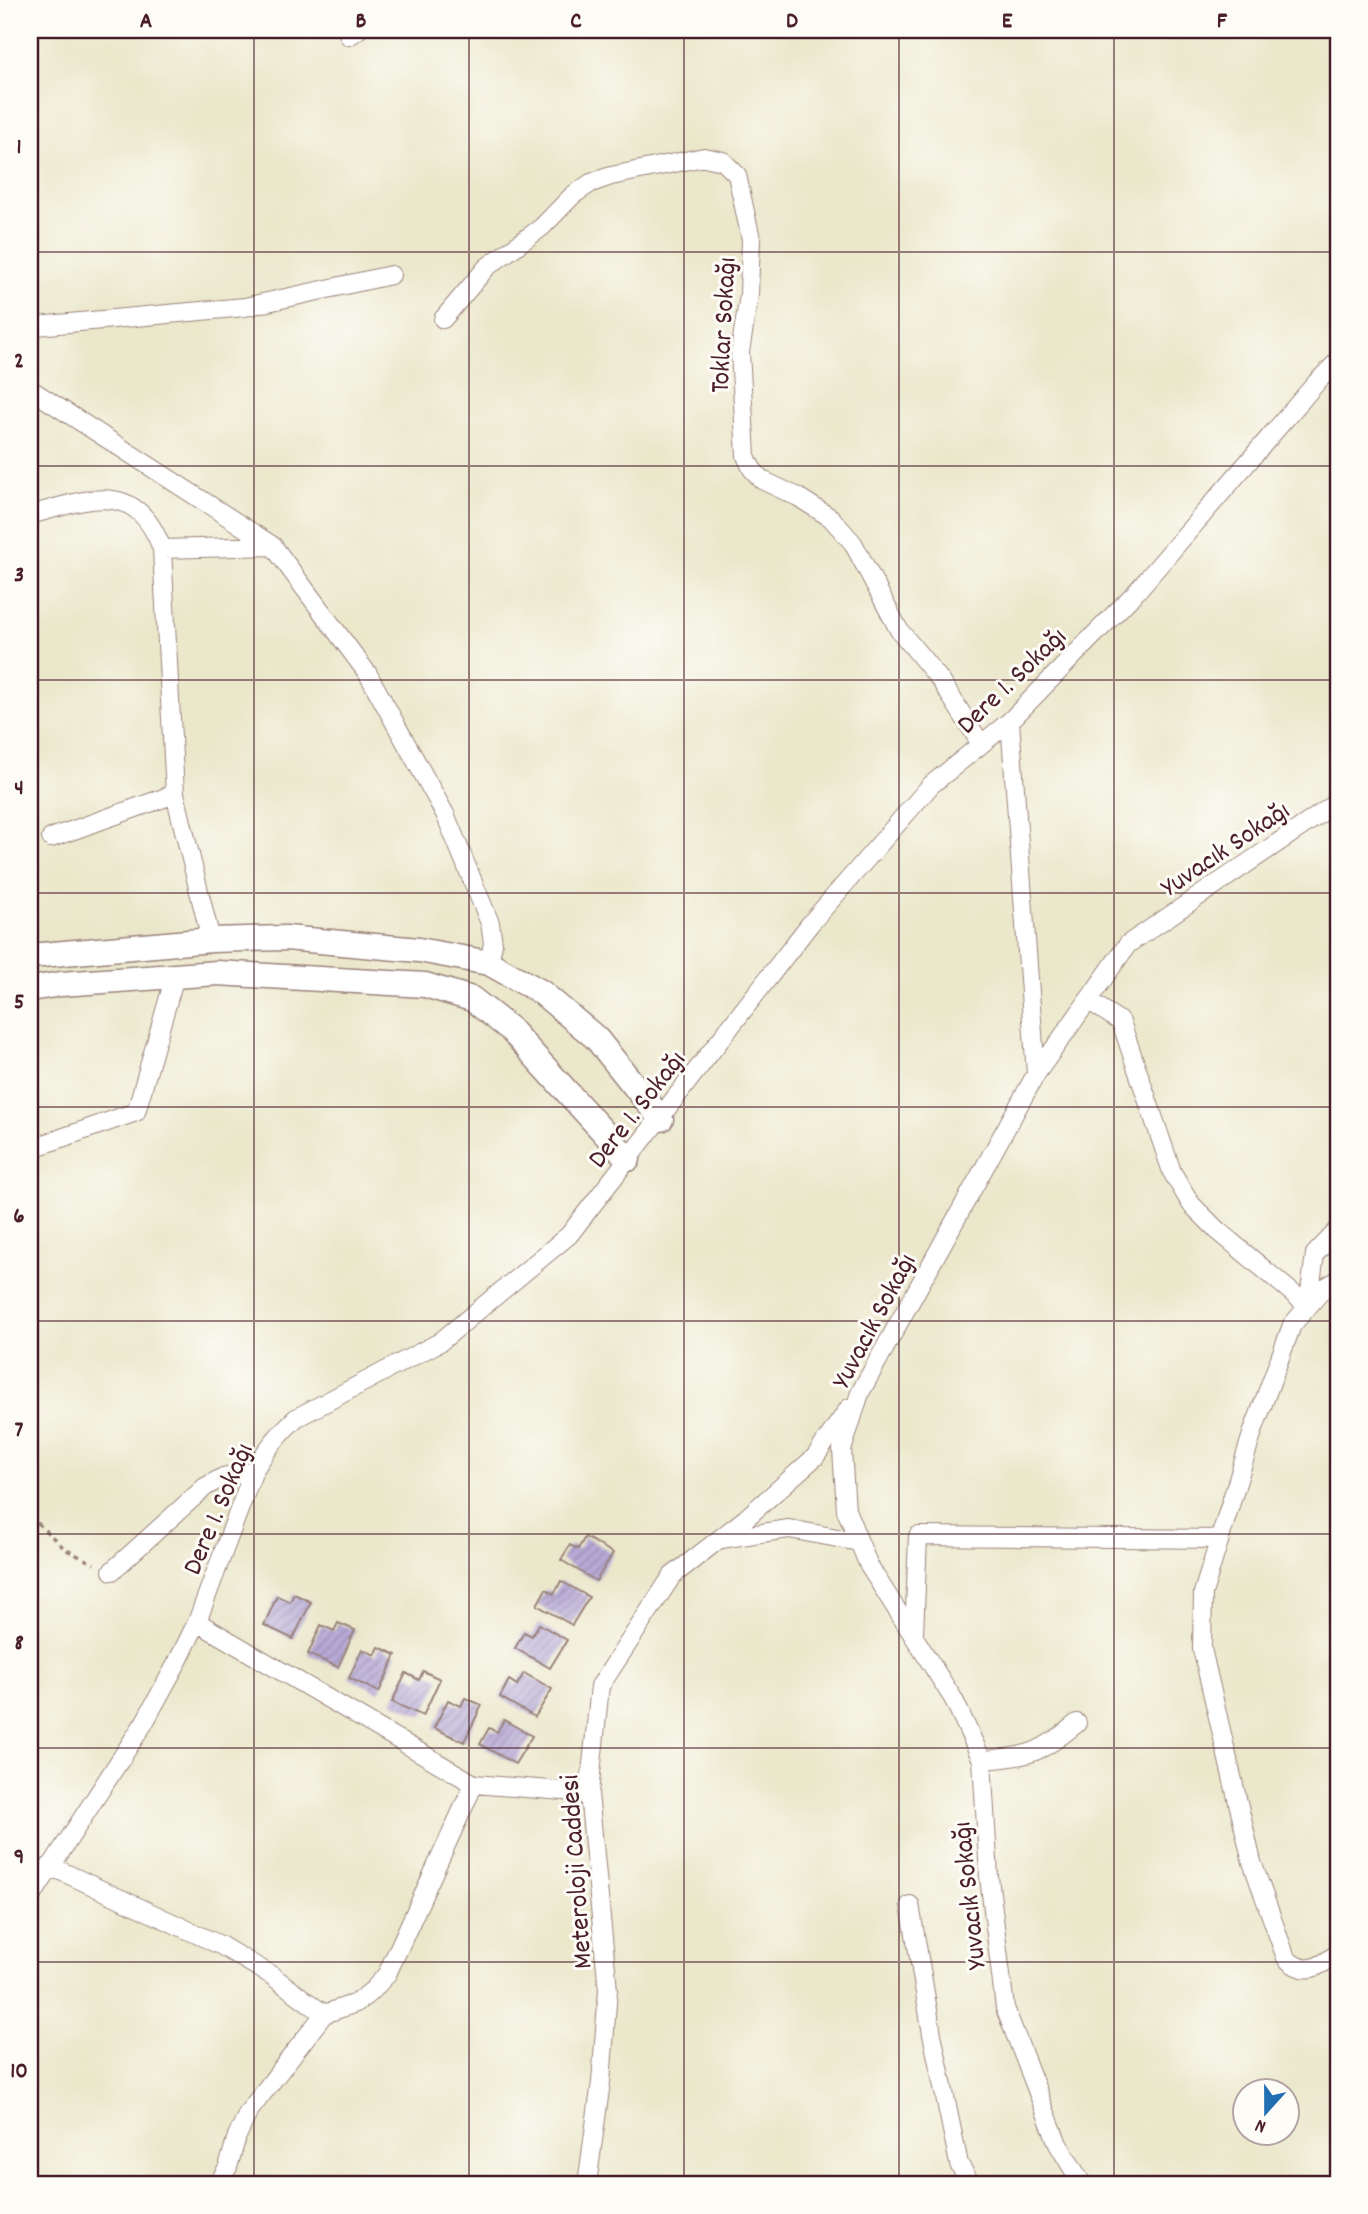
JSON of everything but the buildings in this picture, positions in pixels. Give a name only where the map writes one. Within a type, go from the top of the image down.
[{"type":"street","name":"Toklar Sokağı","points":[[443,319],[487,267],[542,226],[573,195],[591,183],[611,176],[704,158],[723,161],[737,175],[751,239],[749,295],[740,352],[746,456],[752,470],[762,480],[831,518],[853,543],[899,630],[941,681],[981,744]]},
{"type":"street","points":[[30,330],[36,326],[246,307],[391,275]]},
{"type":"street","name":"Dere 1. Sokağı","points":[[30,1899],[144,1723],[197,1622],[254,1470],[266,1450],[296,1418],[440,1342],[569,1235],[810,924],[931,785],[1010,721],[1136,592],[1338,361]]},
{"type":"street","points":[[30,389],[273,546],[368,674],[445,814],[490,923],[493,943],[489,963]]},
{"type":"street","points":[[30,514],[94,498],[113,499],[130,505],[145,517],[156,532],[162,549],[175,794],[211,940]]},
{"type":"street","points":[[162,549],[273,546]]},
{"type":"street","points":[[1010,721],[1036,1074]]},
{"type":"street","points":[[51,838],[175,794]]},
{"type":"street","name":"Yuvacık Sokağı","points":[[1082,2184],[1058,2144],[1005,2008],[989,1877],[982,1760],[954,1700],[869,1566],[846,1510],[842,1450],[859,1393],[1036,1074],[1128,944],[1338,802]]},
{"type":"street","points":[[30,956],[211,940],[286,938],[419,950],[489,963],[541,992],[596,1038],[660,1119]]},
{"type":"street","points":[[30,989],[61,984],[217,973],[425,985],[472,999],[510,1029],[628,1159]]},
{"type":"street","points":[[30,1149],[136,1112],[175,976]]},
{"type":"street","points":[[1088,1000],[1121,1022],[1172,1172],[1191,1203],[1217,1230],[1308,1306]]},
{"type":"street","points":[[1308,1306],[1315,1254],[1338,1230]]},
{"type":"street","points":[[1338,1280],[1324,1288],[1292,1325],[1253,1431],[1203,1593],[1202,1648],[1252,1862],[1282,1950],[1292,1964],[1299,1968],[1316,1968],[1338,1953]]},
{"type":"street","name":"Meteroloji Caddesi","points":[[587,2184],[601,2082],[608,1990],[589,1793],[600,1686],[672,1576],[815,1457],[859,1393]]},
{"type":"street","points":[[112,1571],[205,1487],[223,1477],[254,1470]]},
{"type":"street","points":[[718,1540],[789,1529],[859,1542]]},
{"type":"street","points":[[914,1634],[918,1536],[1219,1539]]},
{"type":"street","points":[[197,1622],[474,1784],[589,1793]]},
{"type":"street","points":[[982,1760],[1017,1758],[1050,1745],[1077,1723]]},
{"type":"street","points":[[218,2184],[228,2166],[237,2136],[249,2111],[324,2014],[355,2003],[373,1990],[387,1973],[474,1784]]},
{"type":"street","points":[[50,1866],[220,1945],[271,1975],[324,2014]]},
{"type":"street","points":[[910,1905],[932,2034],[959,2164],[971,2184]]},
{"type":"path","points":[[30,1516],[65,1549],[112,1571]]}]
